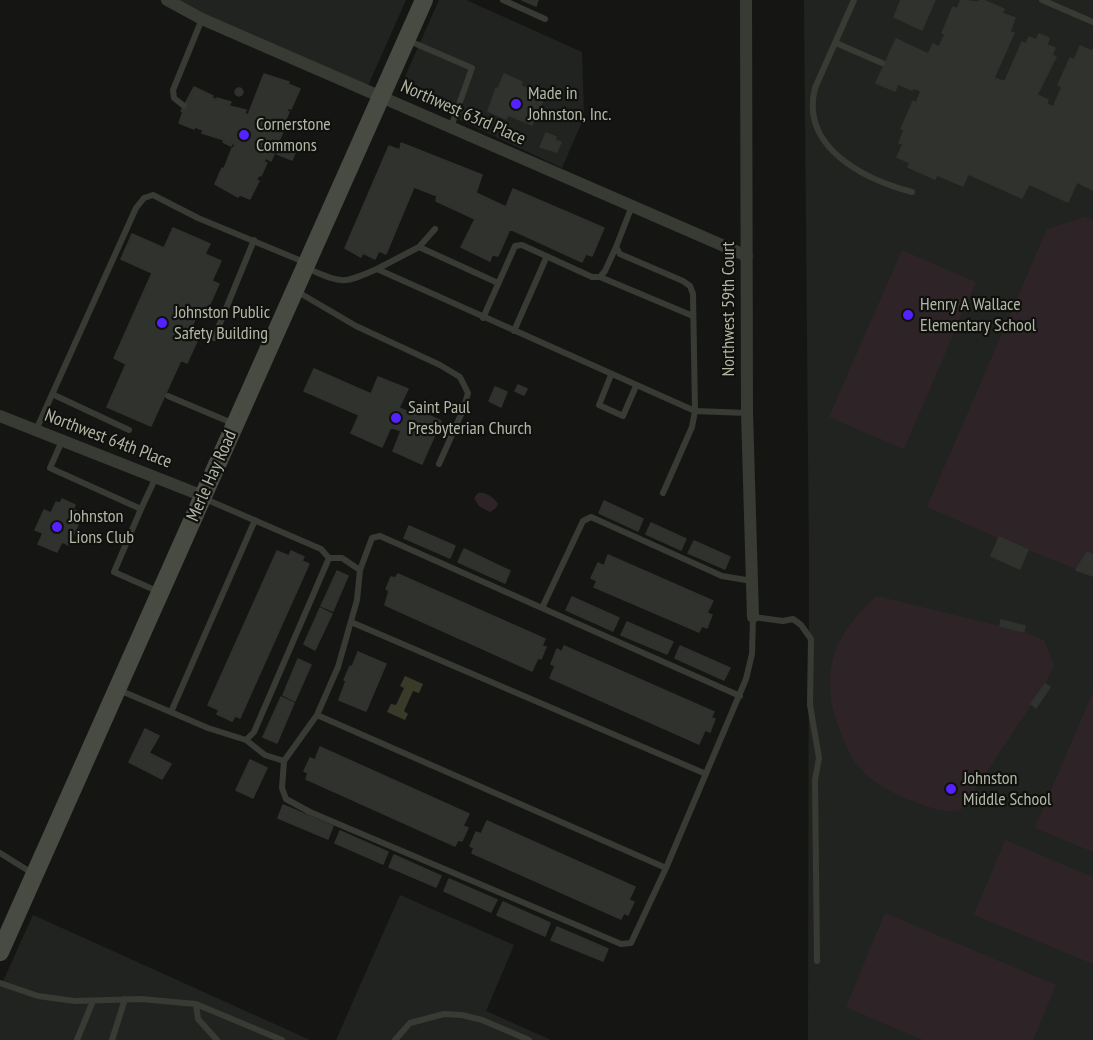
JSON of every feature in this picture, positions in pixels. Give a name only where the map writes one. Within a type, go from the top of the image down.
[{"type":"main road","name":"Merle Hay Road","points":[[0,952],[424,0]]},
{"type":"street","name":"Northwest 63rd Place","points":[[167,0],[202,19],[747,256]]},
{"type":"street","name":"Northwest 59th Court","points":[[747,0],[747,413],[753,617]]},
{"type":"street","name":"Northwest 64th Place","points":[[0,416],[203,497]]},
{"type":"lane","points":[[503,0],[545,19]]},
{"type":"lane","points":[[854,0],[815,88],[812,102],[813,122],[819,135],[835,154],[854,167],[882,181],[912,192]]},
{"type":"lane","points":[[1042,0],[1093,22]]},
{"type":"lane","points":[[184,106],[174,98],[173,90],[202,19]]},
{"type":"lane","points":[[406,39],[472,68],[450,127]]},
{"type":"lane","points":[[836,42],[882,63]]},
{"type":"lane","points":[[36,430],[136,208],[144,198],[153,195],[198,218],[254,240],[341,282],[377,269],[419,247],[435,229]]},
{"type":"lane","points":[[600,277],[616,247],[632,206]]},
{"type":"lane","points":[[214,338],[254,240]]},
{"type":"lane","points":[[483,318],[515,246],[522,245],[592,277],[600,277],[693,316]]},
{"type":"lane","points":[[419,247],[498,283]]},
{"type":"lane","points":[[616,247],[620,254],[690,286],[693,294],[694,411],[692,427],[663,493]]},
{"type":"lane","points":[[514,331],[547,256]]},
{"type":"lane","points":[[377,269],[636,387],[694,411],[747,413]]},
{"type":"lane","points":[[295,290],[356,326],[440,365],[460,377],[468,393],[439,464]]},
{"type":"lane","points":[[611,375],[598,405],[623,416],[636,387]]},
{"type":"lane","points":[[52,394],[129,430]]},
{"type":"lane","points":[[168,396],[235,425]]},
{"type":"lane","points":[[62,441],[50,468],[141,509]]},
{"type":"lane","points":[[156,477],[114,572],[160,592]]},
{"type":"lane","points":[[203,497],[321,549],[329,558],[342,558],[360,570]]},
{"type":"lane","points":[[543,608],[583,521],[591,518],[722,576],[752,581]]},
{"type":"lane","points":[[171,711],[255,520]]},
{"type":"lane","points":[[740,696],[380,536],[372,538],[360,570],[357,600],[338,668],[317,715],[284,761],[282,788],[286,799],[310,812],[621,944],[631,943],[740,696],[752,654],[753,617],[774,620],[794,618],[811,639],[810,705],[819,758],[815,780],[817,961]]},
{"type":"lane","points":[[246,740],[254,732],[329,558]]},
{"type":"lane","points":[[351,622],[706,774]]},
{"type":"lane","points":[[117,689],[208,728],[246,740],[265,755],[284,761]]},
{"type":"lane","points":[[317,715],[666,868]]},
{"type":"lane","points":[[0,854],[35,874]]},
{"type":"lane","points":[[0,982],[38,996],[75,1001],[125,999],[196,1004],[282,1040]]},
{"type":"lane","points":[[112,1040],[125,999]]},
{"type":"lane","points":[[76,1040],[93,1001]]},
{"type":"lane","points":[[196,1004],[198,1019],[218,1040]]},
{"type":"lane","points":[[395,1040],[410,1023],[444,1014],[462,1015],[482,1020],[529,1040]]},
{"type":"shaded area","points":[[167,0],[406,0],[366,90]]},
{"type":"shaded area","points":[[439,0],[466,0],[582,52],[584,117],[562,168],[404,92],[404,79]]},
{"type":"shaded area","points":[[804,0],[1093,0],[1093,1040],[808,1040],[809,561]]},
{"type":"shaded area","points":[[1085,217],[1093,221],[1093,576],[1028,550],[1020,569],[991,556],[998,538],[927,507],[1047,229]]},
{"type":"shaded area","points":[[902,250],[976,282],[904,449],[829,417]]},
{"type":"shaded area","points":[[478,493],[492,497],[498,504],[496,508],[490,512],[479,506],[474,498]]},
{"type":"shaded area","points":[[877,596],[1024,632],[1044,640],[1054,665],[1045,684],[962,809],[957,811],[934,809],[886,789],[856,763],[840,731],[833,711],[830,692],[830,674],[834,657],[840,640],[850,625]]},
{"type":"shaded area","points":[[405,676],[423,684],[419,693],[413,691],[404,711],[408,714],[405,720],[387,712],[391,704],[396,705],[404,688],[400,686]]},
{"type":"shaded area","points":[[1093,692],[1093,852],[1035,828]]},
{"type":"shaded area","points":[[1005,840],[1093,877],[1093,964],[974,915]]},
{"type":"shaded area","points":[[400,895],[514,945],[486,1011],[551,1040],[336,1040]]},
{"type":"shaded area","points":[[885,913],[1056,985],[1033,1040],[923,1040],[846,1007]]},
{"type":"shaded area","points":[[33,915],[310,1040],[0,1040],[0,988]]},
{"type":"building","points":[[522,0],[538,0],[536,6]]},
{"type":"building","points":[[901,0],[935,0],[922,30],[894,17]]},
{"type":"building","points":[[961,0],[976,2],[983,0],[1004,9],[1002,13],[1015,18],[1010,32],[1014,33],[994,78],[1005,81],[1022,42],[1026,44],[1029,37],[1036,40],[1039,34],[1049,38],[1047,45],[1055,48],[1052,55],[1056,57],[1037,95],[1048,100],[1047,104],[1053,107],[1062,87],[1058,85],[1070,58],[1074,60],[1080,46],[1093,50],[1093,190],[1077,182],[1068,202],[1029,184],[1022,198],[968,174],[963,186],[937,175],[935,179],[908,167],[910,163],[897,157],[903,144],[899,143],[904,130],[901,129],[913,101],[916,103],[921,91],[898,84],[895,91],[876,83],[896,39],[928,54],[933,44],[939,47],[953,7],[957,9]]},
{"type":"building","name":"Cornerstone Commons","points":[[264,74],[289,82],[288,84],[300,89],[291,109],[288,108],[289,112],[283,126],[281,125],[279,129],[283,132],[278,143],[282,142],[297,148],[292,160],[277,154],[276,150],[271,161],[266,158],[264,162],[267,163],[261,176],[259,175],[256,180],[259,181],[250,199],[240,195],[238,197],[215,184],[235,145],[232,143],[231,146],[223,142],[224,140],[202,133],[203,130],[179,123],[183,112],[181,111],[194,87],[213,96],[212,98],[231,102],[229,106],[246,110],[245,113],[248,115]]},
{"type":"building","name":"Made in Johnston, Inc.","points":[[504,74],[522,82],[521,86],[545,96],[532,125],[508,115],[506,119],[488,111]]},
{"type":"building","points":[[239,88],[243,92],[239,96],[235,92]]},
{"type":"building","points":[[546,133],[561,142],[557,152],[540,147]]},
{"type":"building","points":[[401,143],[482,175],[476,193],[506,207],[513,189],[604,228],[592,256],[586,254],[582,262],[510,229],[498,256],[492,255],[490,261],[461,247],[475,219],[436,201],[437,196],[414,187],[386,254],[379,251],[375,259],[363,253],[361,257],[345,248],[389,146],[400,150]]},
{"type":"building","name":"Johnston Public Safety Building","points":[[173,228],[210,244],[205,254],[221,261],[212,281],[219,284],[205,315],[198,312],[190,331],[200,335],[187,363],[181,360],[151,426],[107,407],[126,364],[114,358],[152,273],[121,259],[132,234],[164,248]]},
{"type":"building","name":"Saint Paul Presbyterian Church","points":[[314,369],[371,394],[378,377],[408,389],[399,408],[411,413],[413,408],[441,421],[422,464],[393,451],[401,431],[391,427],[382,447],[351,433],[359,415],[304,391]]},
{"type":"building","points":[[518,385],[527,389],[524,395],[515,391]]},
{"type":"building","points":[[495,387],[507,392],[501,407],[489,401]]},
{"type":"building","name":"Johnston Lions Club","points":[[62,499],[75,505],[73,510],[77,511],[72,522],[78,525],[69,545],[62,542],[57,552],[38,544],[43,533],[35,530],[44,510],[51,513],[56,502],[60,503]]},
{"type":"building","points":[[604,501],[643,519],[638,531],[599,513]]},
{"type":"building","points":[[651,523],[686,539],[681,550],[646,534]]},
{"type":"building","points":[[409,526],[455,546],[450,558],[404,538]]},
{"type":"building","points":[[999,537],[1028,550],[1020,569],[991,556]]},
{"type":"building","points":[[694,541],[730,557],[725,569],[688,553]]},
{"type":"building","points":[[464,549],[510,571],[505,583],[458,562]]},
{"type":"building","points":[[277,551],[289,556],[291,551],[304,557],[302,561],[309,564],[240,718],[235,716],[232,721],[217,714],[219,710],[208,705]]},
{"type":"building","points":[[1087,552],[1093,555],[1093,576],[1076,570]]},
{"type":"building","points":[[608,555],[713,601],[707,613],[712,615],[707,628],[702,626],[699,632],[594,587],[597,581],[591,578],[598,563],[604,566]]},
{"type":"building","points":[[337,571],[348,576],[333,611],[321,606]]},
{"type":"building","points":[[398,574],[545,639],[542,646],[546,647],[541,659],[538,658],[532,671],[385,605],[389,591],[386,589],[391,577],[395,578]]},
{"type":"building","points":[[572,597],[619,618],[613,631],[566,610]]},
{"type":"building","points":[[320,608],[332,614],[315,650],[304,644]]},
{"type":"building","points":[[1001,620],[1025,626],[1024,632],[1000,626]]},
{"type":"building","points":[[627,622],[673,642],[667,654],[621,635]]},
{"type":"building","points":[[564,646],[714,712],[711,718],[715,719],[710,732],[705,730],[699,744],[550,678],[555,666],[551,664],[557,649],[562,652]]},
{"type":"building","points":[[680,646],[730,668],[724,680],[675,658]]},
{"type":"building","points":[[358,652],[386,664],[366,711],[339,700],[346,681],[344,680]]},
{"type":"building","points":[[298,659],[311,665],[295,701],[283,695]]},
{"type":"building","points":[[1045,684],[1050,687],[1036,708],[1031,704]]},
{"type":"building","points":[[281,697],[294,703],[277,743],[263,737]]},
{"type":"building","points":[[145,729],[159,736],[149,753],[171,764],[162,779],[129,762]]},
{"type":"building","points":[[320,747],[469,814],[463,826],[468,828],[462,841],[458,840],[455,846],[306,779],[308,773],[304,771],[310,758],[315,760]]},
{"type":"building","points":[[250,760],[267,768],[253,798],[236,790]]},
{"type":"building","points":[[283,805],[333,826],[328,839],[278,818]]},
{"type":"building","points":[[487,821],[635,887],[629,900],[634,902],[628,915],[624,913],[621,919],[472,853],[474,848],[470,846],[476,832],[481,834]]},
{"type":"building","points":[[340,831],[388,852],[383,864],[335,843]]},
{"type":"building","points":[[394,855],[441,876],[436,887],[389,867]]},
{"type":"building","points":[[449,879],[497,900],[491,912],[444,891]]},
{"type":"building","points":[[503,902],[550,923],[545,936],[497,915]]},
{"type":"building","points":[[557,927],[608,949],[603,961],[551,940]]},
{"type":"place","name":"Made in Johnston, Inc.","points":[[516,104]]},
{"type":"place","name":"Cornerstone Commons","points":[[244,135]]},
{"type":"place","name":"Henry A Wallace Elementary School","points":[[908,315]]},
{"type":"place","name":"Johnston Public Safety Building","points":[[162,323]]},
{"type":"place","name":"Saint Paul Presbyterian Church","points":[[396,418]]},
{"type":"place","name":"Johnston Lions Club","points":[[57,527]]},
{"type":"place","name":"Johnston Middle School","points":[[951,789]]}]
